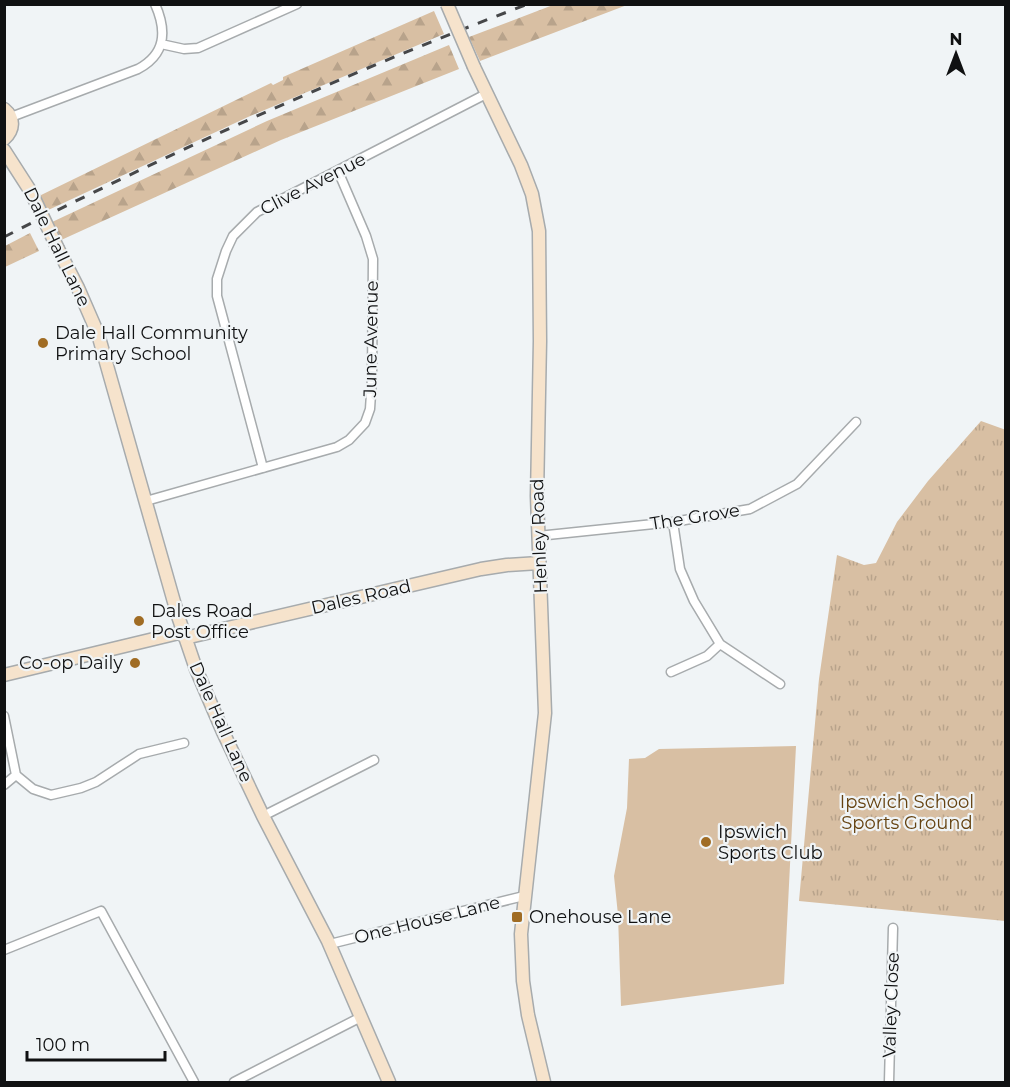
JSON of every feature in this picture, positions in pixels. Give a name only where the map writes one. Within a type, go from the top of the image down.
[{"type":"street","points":[[4,139],[11,129],[8,113],[138,69],[153,57],[161,44],[163,24],[155,4]]},
{"type":"street","points":[[161,44],[184,49],[198,48],[297,4]]},
{"type":"street","name":"Henley Road","points":[[447,4],[528,182],[539,231],[541,254],[538,536],[545,713],[521,934],[523,981],[528,1015],[544,1083]]},
{"type":"street","name":"Clive Avenue","points":[[263,468],[217,296],[220,265],[233,236],[257,212],[486,94]]},
{"type":"street","name":"Dale Hall Lane","points":[[4,150],[31,192],[98,334],[184,635],[223,732],[263,816],[330,944],[390,1083]]},
{"type":"street","name":"June Avenue","points":[[146,501],[337,447],[358,432],[364,423],[370,409],[372,378],[373,259],[366,236],[338,171]]},
{"type":"street","name":"The Grove","points":[[538,536],[673,522],[750,509],[797,483],[856,422]]},
{"type":"street","points":[[673,522],[680,569],[698,608],[720,644],[780,684]]},
{"type":"street","name":"Dales Road","points":[[4,675],[481,569],[539,563]]},
{"type":"street","points":[[671,672],[707,656],[720,644]]},
{"type":"street","points":[[4,716],[16,775],[33,789],[51,795],[96,782],[139,754],[184,743]]},
{"type":"street","points":[[263,816],[374,760]]},
{"type":"street","points":[[4,784],[16,775]]},
{"type":"street","name":"One House Lane","points":[[330,944],[524,896]]},
{"type":"street","points":[[4,950],[101,910],[194,1083]]},
{"type":"street","name":"Valley Close","points":[[889,1083],[893,928]]},
{"type":"street","points":[[234,1083],[361,1017]]},
{"type":"green space","points":[[553,5],[627,5],[480,61],[469,37]]},
{"type":"green space","points":[[434,11],[444,34],[248,117],[44,212],[37,197],[271,83],[273,85],[283,80],[283,77]]},
{"type":"green space","points":[[449,45],[459,69],[281,140],[59,241],[50,223],[267,121]]},
{"type":"green space","points":[[30,233],[39,251],[5,267],[5,246]]},
{"type":"green space","name":"Ipswich School Sports Ground","points":[[981,421],[1006,430],[1005,921],[799,901],[819,679],[837,555],[864,565],[876,563],[897,522],[928,481]]},
{"type":"green space","name":"Ipswich Sports Club","points":[[796,746],[784,984],[621,1006],[618,915],[614,876],[627,808],[629,759],[645,758],[659,749]]},
{"type":"railway","points":[[4,237],[133,173],[263,113],[528,4]]},
{"type":"place","name":"Dale Hall Community Primary School","points":[[43,343]]},
{"type":"place","name":"Dales Road Post Office","points":[[139,621]]},
{"type":"place","name":"Co-op Daily","points":[[135,663]]},
{"type":"place","name":"Ipswich Sports Club","points":[[706,842]]},
{"type":"place","name":"Onehouse Lane","points":[[517,917]]}]
